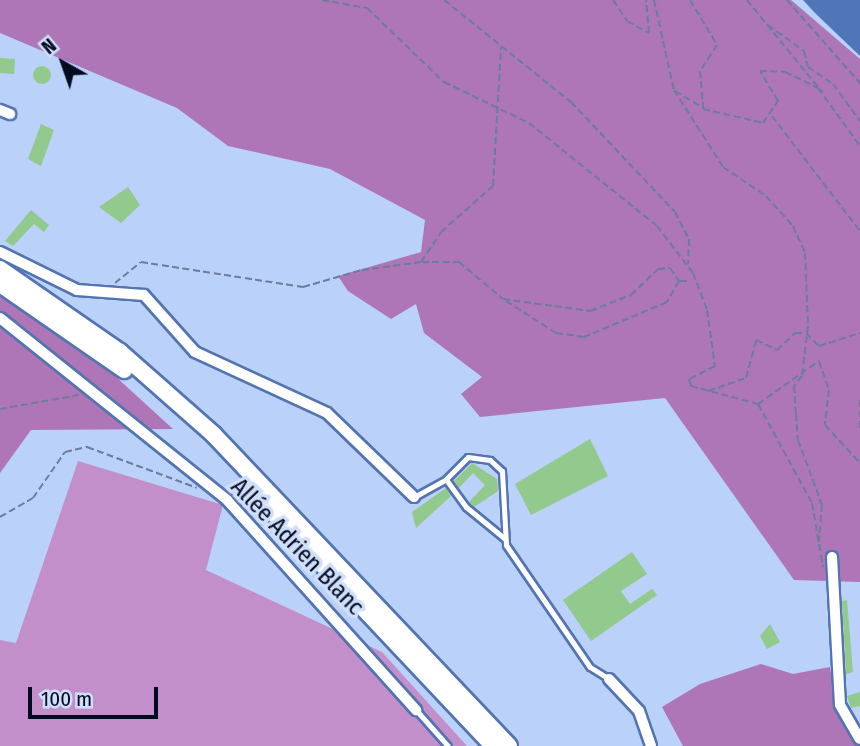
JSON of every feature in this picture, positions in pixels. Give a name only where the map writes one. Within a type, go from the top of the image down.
[{"type":"main road","points":[[0,269],[120,352],[213,433],[509,746]]},
{"type":"main road","points":[[0,284],[112,360],[206,442],[492,746]]},
{"type":"street","points":[[0,252],[77,290],[144,295],[195,352],[327,413],[414,497]]},
{"type":"street","name":"Allée Adrien Blanc","points":[[0,318],[227,500],[416,710]]},
{"type":"street","points":[[832,557],[840,705],[860,739]]},
{"type":"street","points":[[610,679],[643,719],[651,746]]},
{"type":"lane","points":[[414,497],[446,478],[468,457],[490,460],[502,471],[504,538]]},
{"type":"lane","points":[[446,478],[466,508],[504,538],[559,626],[590,667],[610,679]]},
{"type":"lane","name":"Allée Adrien Blanc","points":[[416,710],[448,746]]},
{"type":"path","points":[[322,0],[368,8],[444,82],[529,123],[639,208],[688,265]]},
{"type":"path","points":[[444,0],[571,103],[675,212],[689,239],[688,265],[691,281],[702,294],[716,357],[715,366],[689,379],[707,391],[758,404],[812,503],[821,564],[832,579]]},
{"type":"path","points":[[613,0],[627,21],[649,33],[646,0]]},
{"type":"path","points":[[654,0],[674,90],[723,167],[766,196],[793,226],[805,253],[806,333],[803,372],[794,386],[798,440],[822,505],[819,543]]},
{"type":"path","points":[[690,0],[716,45],[700,71],[704,109]]},
{"type":"path","points":[[747,0],[808,77],[821,83],[822,94]]},
{"type":"path","points":[[787,0],[860,83]]},
{"type":"path","points":[[768,25],[804,51],[808,67],[833,84],[860,121]]},
{"type":"path","points":[[421,262],[441,232],[493,186],[501,47]]},
{"type":"path","points":[[674,90],[704,109],[763,123],[772,116],[778,101],[760,72],[793,75],[822,94],[860,146]]},
{"type":"path","points":[[772,116],[860,231]]},
{"type":"path","points":[[108,292],[141,261],[303,287],[362,270],[421,262],[459,262],[503,299],[556,333],[584,337],[667,302],[679,281]]},
{"type":"path","points":[[503,299],[590,311],[631,295],[658,269],[670,268],[679,281]]},
{"type":"path","points":[[679,281],[691,281]]},
{"type":"path","points":[[707,391],[746,378],[756,340],[777,350],[795,333],[806,333],[819,346],[860,333]]},
{"type":"path","points":[[758,404],[818,361],[829,395],[825,425],[860,463]]},
{"type":"path","points":[[0,409],[90,392]]},
{"type":"path","points":[[860,400],[860,431]]},
{"type":"path","points":[[0,517],[33,498],[65,452],[87,447],[202,490]]},
{"type":"shaded area","points":[[0,0],[791,0],[860,59],[860,582],[794,580],[665,398],[480,417],[461,394],[482,377],[424,333],[416,304],[391,319],[348,291],[338,276],[421,252],[425,220],[330,169],[228,146],[177,108],[0,33]]},
{"type":"shaded area","points":[[0,292],[92,355],[173,429],[31,430],[0,473]]},
{"type":"shaded area","points":[[78,461],[223,505],[206,570],[382,652],[467,746],[0,746],[0,640],[16,643]]},
{"type":"shaded area","points":[[761,664],[793,674],[830,667],[836,708],[858,746],[683,746],[662,707],[700,684]]},
{"type":"water","points":[[803,0],[860,0],[860,56],[815,13]]},
{"type":"building","points":[[0,58],[15,59],[14,74],[0,73]]},
{"type":"building","points":[[42,66],[48,69],[51,75],[48,81],[42,84],[36,81],[33,75],[36,69]]},
{"type":"building","points":[[41,124],[54,130],[41,166],[28,159]]},
{"type":"building","points":[[128,187],[140,205],[121,223],[99,207]]},
{"type":"building","points":[[31,210],[49,225],[44,232],[34,224],[13,246],[5,241]]},
{"type":"building","points":[[590,439],[608,476],[531,515],[515,484]]},
{"type":"building","points":[[472,463],[497,479],[498,491],[474,507],[469,502],[485,485],[473,473],[459,488],[454,481]]},
{"type":"building","points":[[446,488],[451,496],[416,528],[412,512]]},
{"type":"building","points":[[632,552],[647,574],[621,591],[630,604],[652,589],[657,595],[591,641],[563,600]]},
{"type":"building","points":[[847,600],[853,672],[846,674],[842,601]]},
{"type":"building","points":[[770,624],[780,642],[767,649],[760,636]]},
{"type":"building","points":[[860,692],[860,706],[851,708],[847,696]]}]
